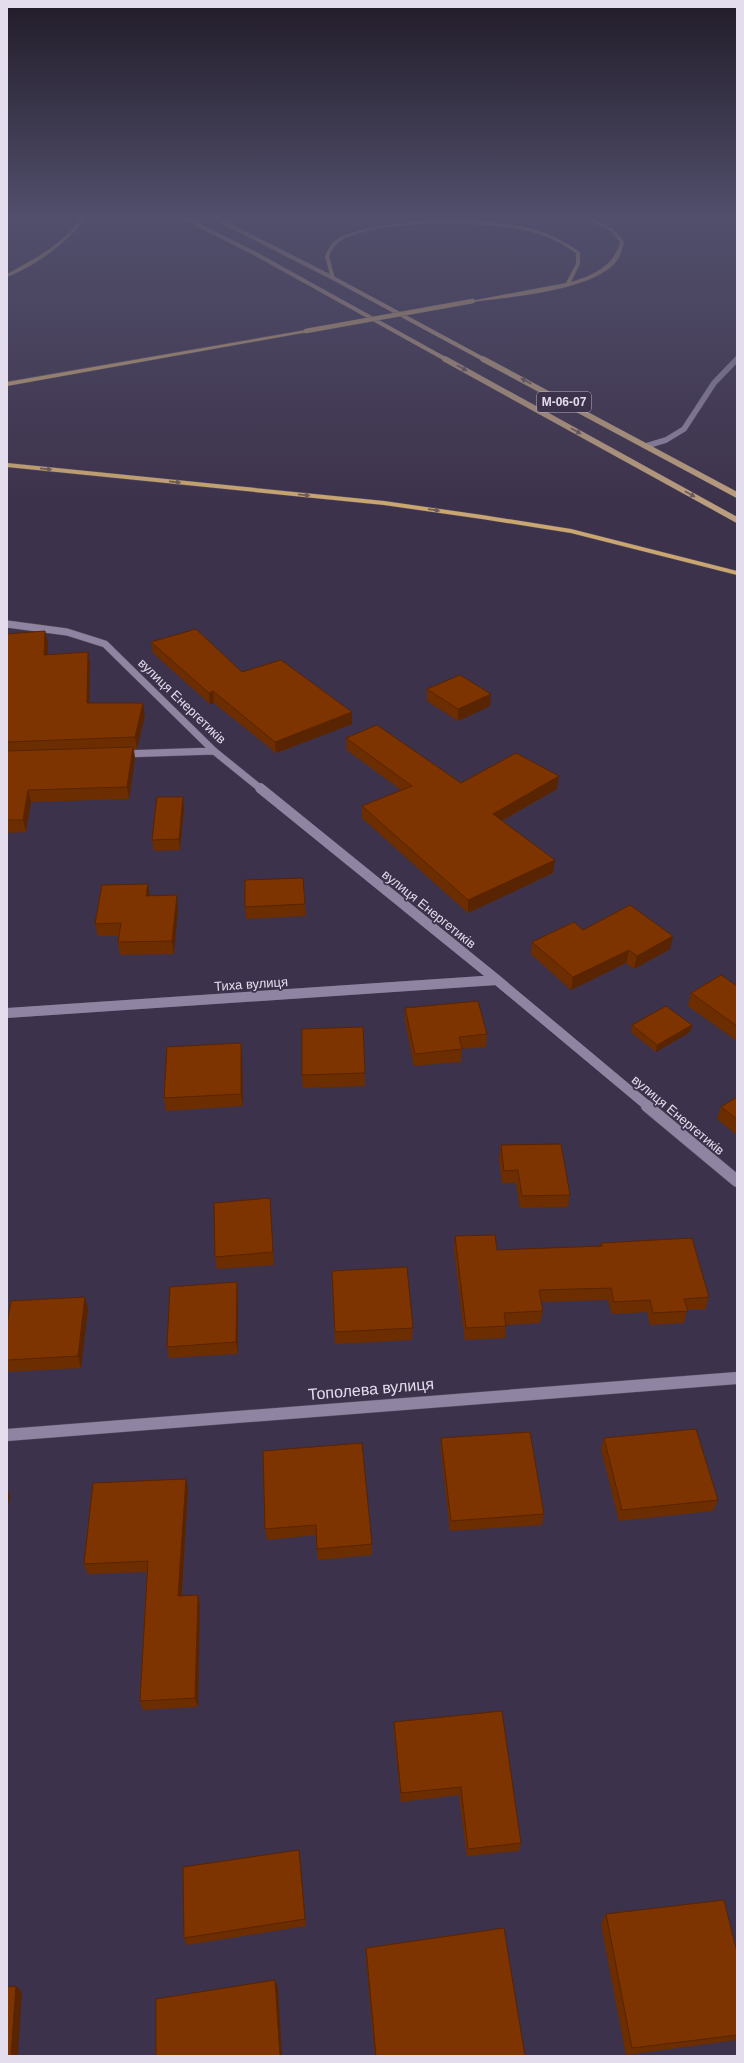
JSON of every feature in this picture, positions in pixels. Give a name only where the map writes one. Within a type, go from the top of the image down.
[{"type":"highway","points":[[7,384],[405,313]]},
{"type":"highway","points":[[7,465],[384,503],[489,518],[571,531],[737,572]]},
{"type":"main road","name":"М-06-07","points":[[362,313],[737,520]]},
{"type":"main road","name":"М-06-07","points":[[399,313],[737,495]]},
{"type":"street","points":[[646,446],[666,440],[684,429],[714,384],[737,359]]},
{"type":"street","name":"вулиця Енергетиків","points":[[7,624],[66,632],[108,647],[214,751],[497,980],[737,1182]]},
{"type":"street","points":[[110,754],[214,751]]},
{"type":"street","name":"Тиха вулиця","points":[[7,1013],[497,980]]},
{"type":"street","name":"Тополева вулиця","points":[[7,1435],[737,1378]]},
{"type":"building","points":[[196,629],[242,672],[281,660],[352,712],[275,742],[213,691],[209,693],[151,642]]},
{"type":"building","points":[[45,631],[44,655],[88,652],[87,703],[143,703],[135,737],[7,742],[7,634]]},
{"type":"building","points":[[460,675],[491,694],[458,709],[427,689]]},
{"type":"building","points":[[377,725],[461,783],[516,753],[559,776],[493,814],[555,860],[468,900],[362,806],[412,786],[346,738]]},
{"type":"building","points":[[133,747],[127,787],[28,790],[23,820],[7,820],[7,751]]},
{"type":"building","points":[[157,797],[183,797],[179,839],[152,840]]},
{"type":"building","points":[[303,878],[305,904],[245,907],[245,880]]},
{"type":"building","points":[[148,884],[146,896],[177,895],[172,941],[118,942],[121,923],[95,924],[102,885]]},
{"type":"building","points":[[630,905],[673,936],[637,956],[629,950],[573,977],[532,942],[574,922],[583,930]]},
{"type":"building","points":[[721,975],[737,986],[737,1026],[691,993]]},
{"type":"building","points":[[478,1001],[487,1034],[459,1037],[462,1049],[415,1054],[405,1008]]},
{"type":"building","points":[[666,1006],[692,1025],[657,1045],[632,1025]]},
{"type":"building","points":[[363,1027],[365,1073],[302,1075],[302,1029]]},
{"type":"building","points":[[241,1043],[241,1094],[164,1098],[167,1047]]},
{"type":"building","points":[[737,1097],[737,1119],[721,1107]]},
{"type":"building","points":[[561,1144],[570,1195],[522,1196],[518,1170],[504,1171],[501,1145]]},
{"type":"building","points":[[270,1198],[273,1252],[215,1257],[214,1203]]},
{"type":"building","points":[[495,1235],[497,1250],[602,1246],[601,1243],[692,1238],[709,1297],[684,1299],[688,1311],[653,1313],[650,1300],[614,1302],[611,1288],[539,1290],[543,1311],[504,1313],[506,1326],[466,1328],[455,1236]]},
{"type":"building","points":[[407,1267],[413,1328],[335,1332],[332,1271]]},
{"type":"building","points":[[237,1282],[236,1342],[167,1347],[170,1287]]},
{"type":"building","points":[[85,1297],[78,1356],[7,1360],[7,1325],[11,1301]]},
{"type":"building","points":[[696,1429],[718,1500],[622,1510],[604,1438]]},
{"type":"building","points":[[530,1432],[544,1514],[451,1521],[441,1438]]},
{"type":"building","points":[[362,1443],[372,1544],[317,1549],[316,1525],[265,1529],[263,1451]]},
{"type":"building","points":[[186,1479],[178,1596],[198,1595],[195,1698],[140,1701],[148,1561],[84,1564],[93,1483]]},
{"type":"building","points":[[502,1711],[521,1843],[468,1849],[461,1787],[401,1793],[394,1722]]},
{"type":"building","points":[[299,1850],[305,1919],[184,1938],[183,1867]]},
{"type":"building","points":[[724,1900],[737,1952],[737,2035],[632,2048],[606,1914]]},
{"type":"building","points":[[504,1928],[525,2056],[376,2056],[366,1948]]},
{"type":"building","points":[[275,1980],[280,2056],[156,2056],[156,1999]]},
{"type":"building","points":[[16,1986],[11,2056],[7,2056],[7,1987]]}]
